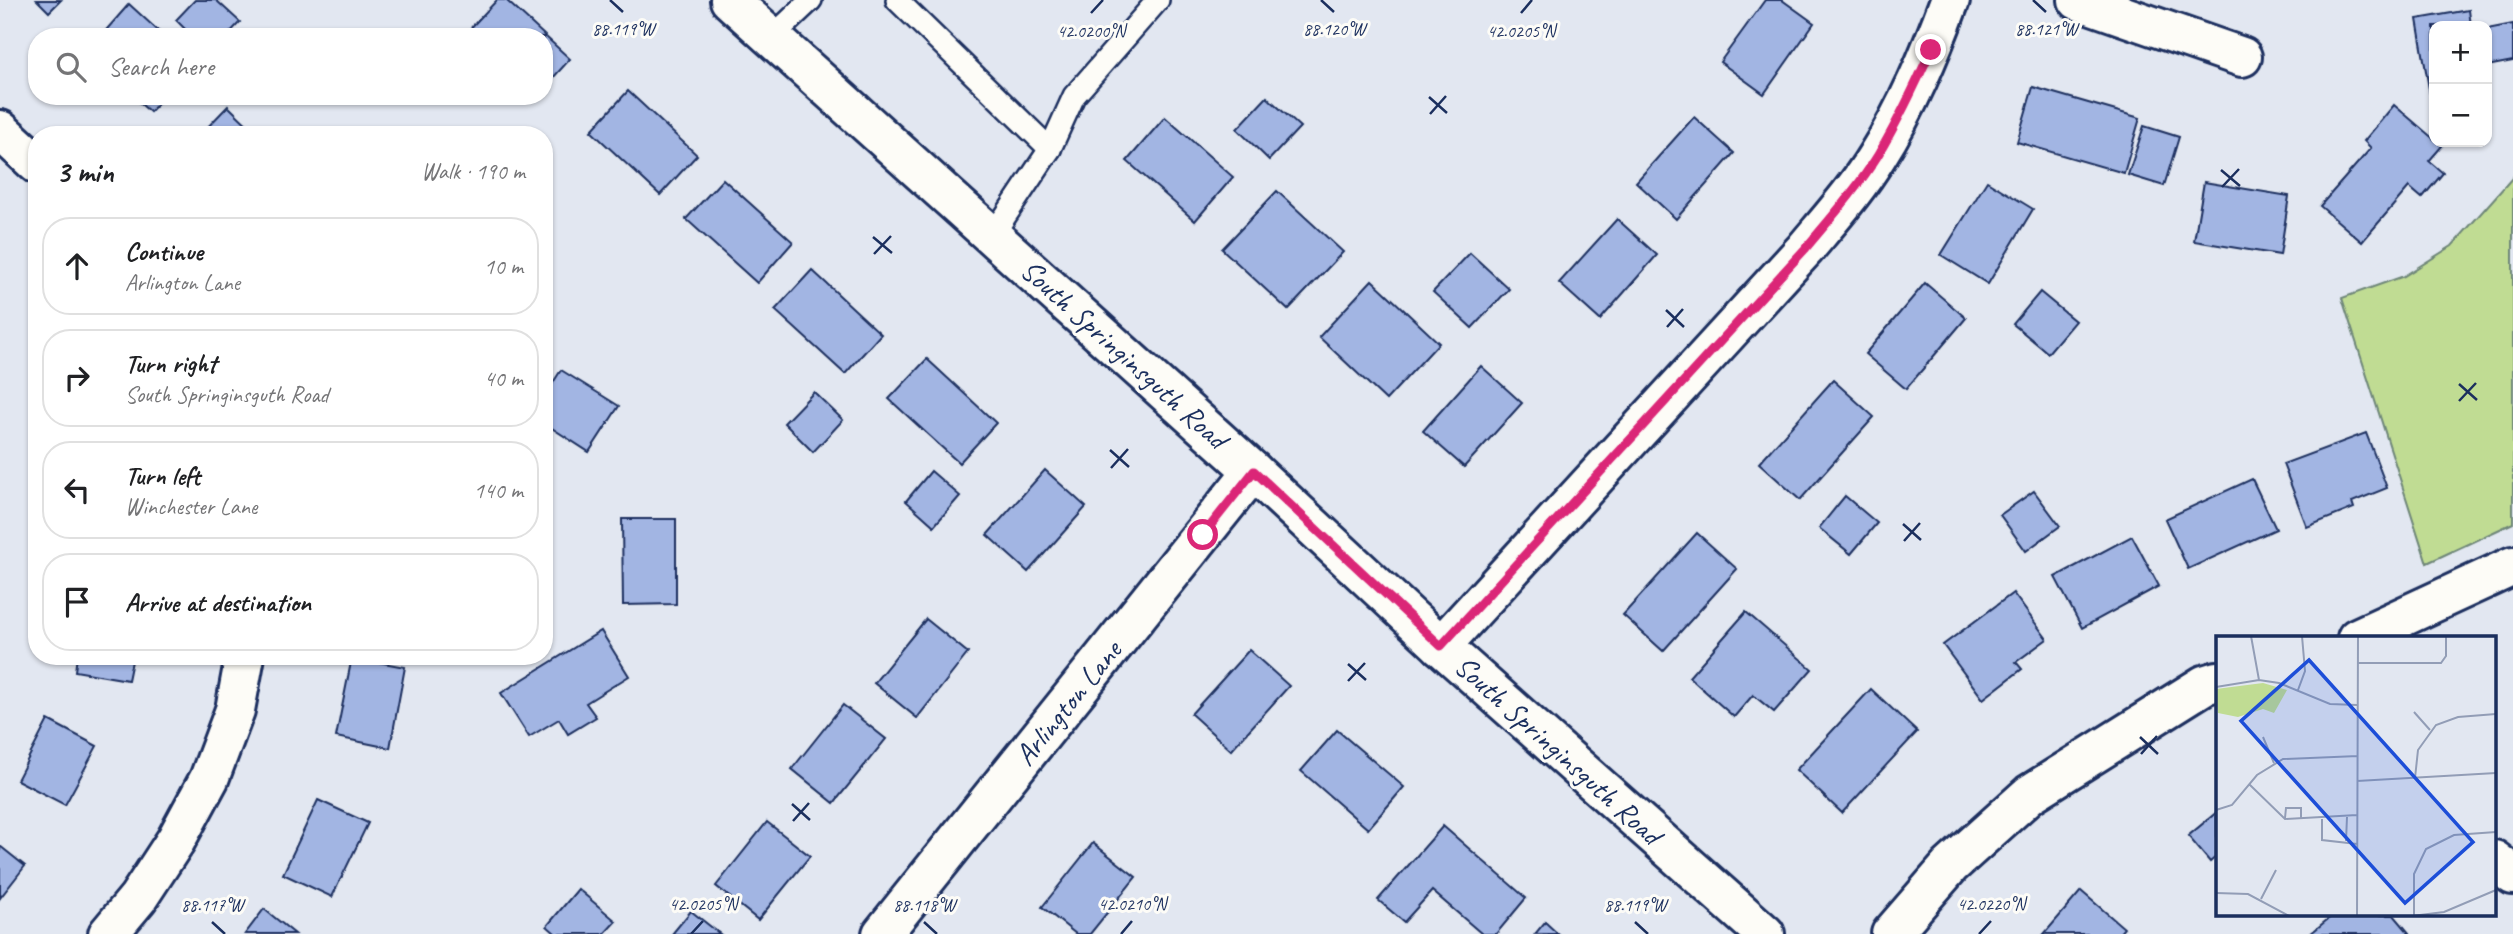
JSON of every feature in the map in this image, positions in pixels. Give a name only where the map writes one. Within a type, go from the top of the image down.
[{"type":"street","name":"South Springinsguth Road","points":[[730,0],[1254,471],[1441,646],[1765,934]]},
{"type":"street","points":[[1441,646],[1805,249],[1843,203],[1876,158],[1901,115],[1931,50],[1950,0]]},
{"type":"street","points":[[2078,0],[2242,57]]},
{"type":"street","points":[[0,130],[28,156]]},
{"type":"street","name":"Arlington Lane","points":[[885,933],[1254,471]]},
{"type":"street","points":[[2361,636],[2513,566]]},
{"type":"street","points":[[108,934],[138,898],[176,840],[209,779],[235,710],[243,665]]},
{"type":"street","points":[[1891,934],[1950,866],[2030,794],[2204,685],[2216,681]]},
{"type":"street","points":[[2496,862],[2513,875]]},
{"type":"lane","points":[[772,37],[810,0]]},
{"type":"lane","points":[[897,0],[1050,149]]},
{"type":"lane","points":[[992,236],[1050,149],[1074,96],[1158,0]]},
{"type":"green space","points":[[2513,177],[2513,523],[2427,563],[2342,298],[2404,276],[2452,246]]},
{"type":"building","points":[[37,0],[61,0],[49,12]]},
{"type":"building","points":[[195,0],[216,0],[240,22],[234,28],[184,28],[176,20]]},
{"type":"building","points":[[497,0],[506,0],[536,28],[471,28]]},
{"type":"building","points":[[1765,0],[1782,0],[1814,23],[1764,94],[1720,62]]},
{"type":"building","points":[[129,4],[155,28],[108,28]]},
{"type":"building","points":[[2469,10],[2470,21],[2429,21],[2429,89],[2417,19]]},
{"type":"building","points":[[2513,24],[2513,61],[2492,65],[2492,28]]},
{"type":"building","points":[[553,43],[570,59],[553,78]]},
{"type":"building","points":[[2033,87],[2140,118],[2124,173],[2017,142]]},
{"type":"building","points":[[628,91],[697,155],[660,195],[591,131]]},
{"type":"building","points":[[1267,97],[1300,127],[1269,160],[1237,129]]},
{"type":"building","points":[[142,105],[157,105],[150,112]]},
{"type":"building","points":[[2394,105],[2429,135],[2429,147],[2441,147],[2429,161],[2443,173],[2422,198],[2409,187],[2362,242],[2320,206],[2371,148],[2364,141]]},
{"type":"building","points":[[228,106],[249,126],[209,126]]},
{"type":"building","points":[[1165,117],[1233,177],[1195,221],[1127,161]]},
{"type":"building","points":[[1694,117],[1734,153],[1676,219],[1636,182]]},
{"type":"building","points":[[2144,126],[2179,137],[2164,186],[2128,175]]},
{"type":"building","points":[[723,179],[793,242],[757,283],[686,219]]},
{"type":"building","points":[[1987,181],[2033,209],[1988,284],[1941,255]]},
{"type":"building","points":[[2204,182],[2289,196],[2280,255],[2194,241]]},
{"type":"building","points":[[1277,191],[1343,252],[1288,310],[1222,249]]},
{"type":"building","points":[[1617,219],[1657,255],[1600,320],[1559,283]]},
{"type":"building","points":[[1470,253],[1509,289],[1472,328],[1433,292]]},
{"type":"building","points":[[812,270],[881,334],[845,374],[775,310]]},
{"type":"building","points":[[1372,280],[1439,343],[1386,400],[1319,337]]},
{"type":"building","points":[[1925,283],[1966,318],[1906,389],[1865,354]]},
{"type":"building","points":[[2040,292],[2075,321],[2048,353],[2013,324]]},
{"type":"building","points":[[927,359],[996,423],[959,463],[889,399]]},
{"type":"building","points":[[1481,366],[1522,403],[1464,467],[1423,431]]},
{"type":"building","points":[[561,370],[619,406],[589,452],[553,429],[553,383]]},
{"type":"building","points":[[1833,380],[1874,417],[1800,500],[1759,463]]},
{"type":"building","points":[[814,392],[843,420],[813,452],[784,423]]},
{"type":"building","points":[[2366,433],[2387,488],[2352,502],[2354,508],[2307,527],[2283,464]]},
{"type":"building","points":[[1045,470],[1086,507],[1028,572],[987,535]]},
{"type":"building","points":[[931,471],[960,496],[934,526],[906,501]]},
{"type":"building","points":[[2252,479],[2276,529],[2188,569],[2165,519]]},
{"type":"building","points":[[2034,491],[2060,526],[2026,551],[2000,515]]},
{"type":"building","points":[[1845,496],[1877,523],[1851,554],[1819,528]]},
{"type":"building","points":[[622,519],[676,519],[676,604],[623,605]]},
{"type":"building","points":[[1697,533],[1737,569],[1663,651],[1623,615]]},
{"type":"building","points":[[2132,536],[2159,586],[2082,628],[2055,577]]},
{"type":"building","points":[[2013,593],[2047,639],[2016,662],[2022,669],[1983,699],[1943,645]]},
{"type":"building","points":[[1746,612],[1812,669],[1774,712],[1753,695],[1734,717],[1689,677]]},
{"type":"building","points":[[926,619],[968,653],[917,718],[874,683]]},
{"type":"building","points":[[601,631],[629,676],[586,703],[596,717],[568,734],[559,719],[529,737],[501,693],[546,665],[553,665],[553,661]]},
{"type":"building","points":[[1249,650],[1289,686],[1231,750],[1191,714]]},
{"type":"building","points":[[76,665],[131,665],[128,680],[75,671]]},
{"type":"building","points":[[350,665],[405,667],[390,748],[336,737]]},
{"type":"building","points":[[1871,689],[1917,732],[1842,813],[1796,770]]},
{"type":"building","points":[[843,705],[886,739],[834,803],[792,769]]},
{"type":"building","points":[[48,720],[97,746],[65,805],[17,780]]},
{"type":"building","points":[[1337,730],[1404,787],[1368,829],[1301,771]]},
{"type":"building","points":[[318,800],[368,823],[332,897],[283,874]]},
{"type":"building","points":[[2216,813],[2216,857],[2210,862],[2188,836]]},
{"type":"building","points":[[767,822],[810,856],[758,920],[716,886]]},
{"type":"building","points":[[1443,826],[1526,898],[1496,934],[1482,934],[1432,891],[1404,922],[1378,900]]},
{"type":"building","points":[[1093,843],[1136,877],[1090,934],[1076,934],[1042,907]]},
{"type":"building","points":[[0,846],[25,866],[0,898]]},
{"type":"building","points":[[578,889],[616,921],[604,934],[556,934],[547,926]]},
{"type":"building","points":[[2081,891],[2124,928],[2119,934],[2044,934]]},
{"type":"building","points":[[264,909],[295,934],[245,934]]},
{"type":"building","points":[[691,911],[720,934],[672,934]]},
{"type":"building","points":[[2332,916],[2395,916],[2410,934],[2310,934]]},
{"type":"building","points":[[1545,922],[1558,934],[1535,934]]},
{"type":"route","points":[[1203,535],[1254,471],[1441,646],[1805,249],[1843,203],[1876,158],[1901,115],[1931,50]]}]
